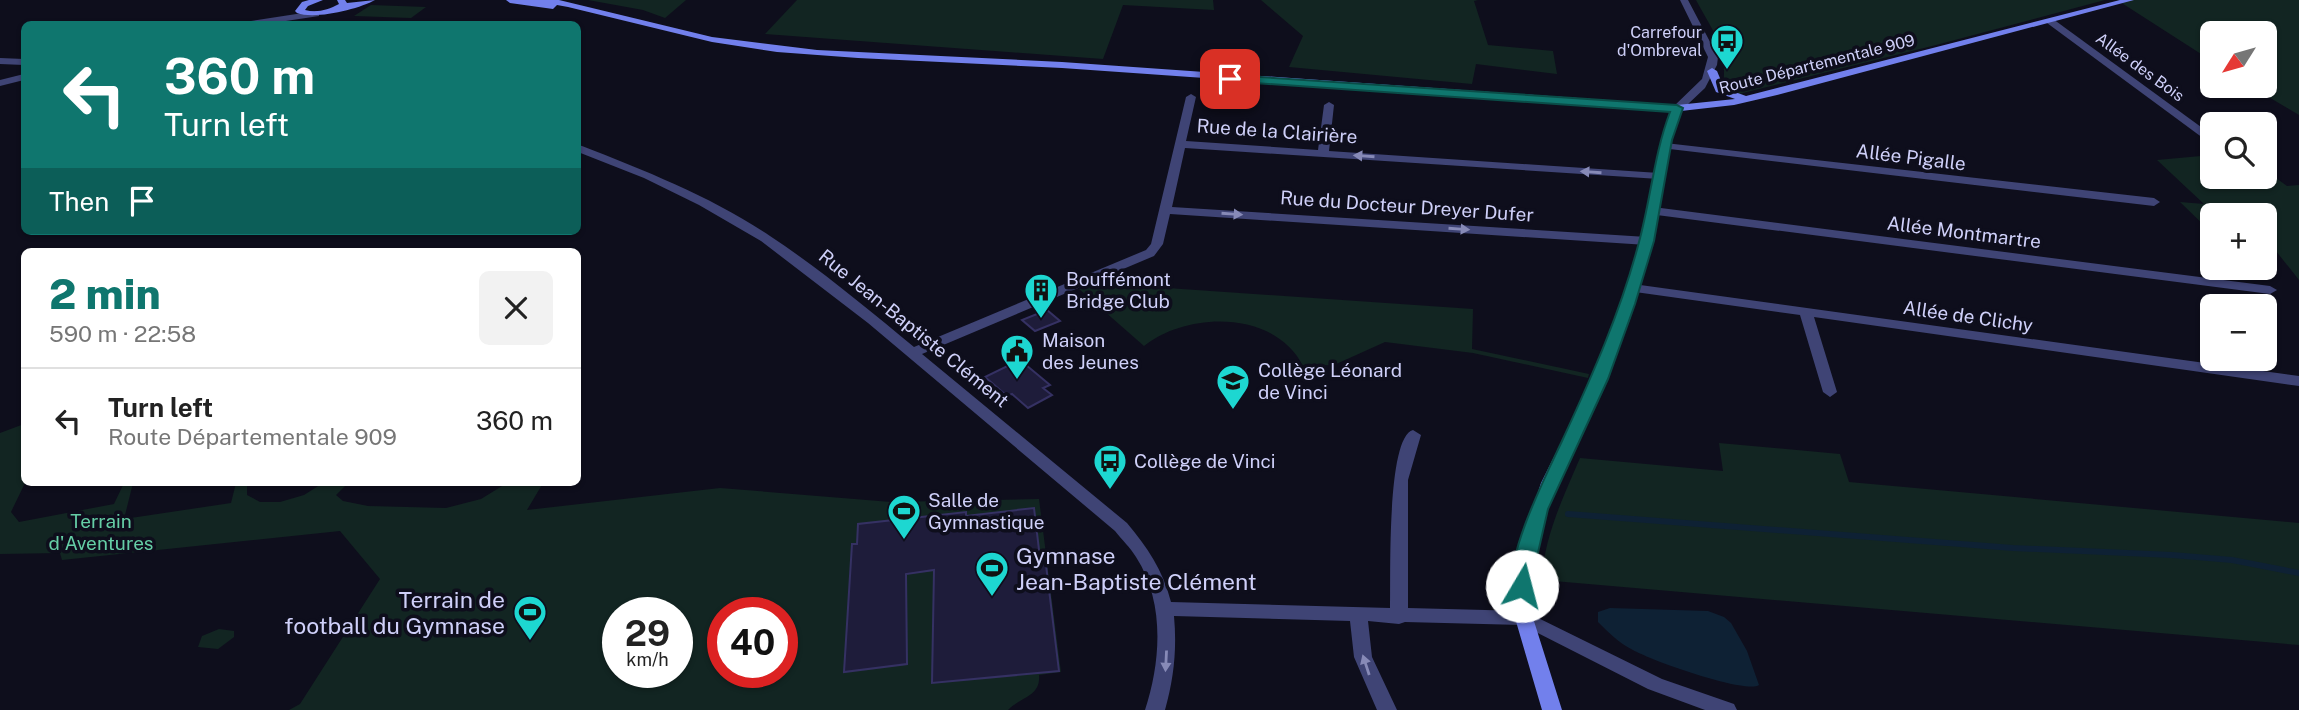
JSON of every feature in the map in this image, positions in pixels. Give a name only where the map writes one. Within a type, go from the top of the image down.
[{"type":"main road","points":[[320,0],[301,3],[301,12],[316,14],[339,4],[371,0]]},
{"type":"main road","points":[[510,0],[607,14]]},
{"type":"main road","points":[[543,0],[607,14]]},
{"type":"main road","name":"Route Départementale 909","points":[[607,14],[701,43],[743,48],[970,62],[1038,70],[1211,77],[1677,108],[1721,104],[1777,92],[2130,0]]},
{"type":"main road","points":[[1712,71],[1720,90],[1731,95],[1742,97],[1777,92]]},
{"type":"main road","points":[[1552,710],[1524,618],[1522,586],[1525,564],[1539,509],[1600,379],[1633,288],[1647,241],[1665,146],[1677,108]]},
{"type":"street","points":[[1677,108],[1692,96],[1712,71],[1713,57],[1684,0]]},
{"type":"street","points":[[263,21],[276,18],[301,3]]},
{"type":"street","points":[[270,21],[316,14]]},
{"type":"street","name":"Allée des Bois","points":[[2050,20],[2200,131]]},
{"type":"street","points":[[0,61],[21,62]]},
{"type":"street","points":[[0,83],[21,78]]},
{"type":"street","points":[[1179,144],[1191,97]]},
{"type":"street","points":[[1323,154],[1329,105]]},
{"type":"street","name":"Rue de la Clairière","points":[[912,352],[1144,256],[1157,244],[1179,144],[1659,176]]},
{"type":"street","name":"Allée Pigalle","points":[[1665,146],[2154,202]]},
{"type":"street","name":"Rue Jean-Baptiste Clément","points":[[581,149],[670,186],[765,238],[813,272],[912,352],[1121,527],[1144,556],[1164,610],[1167,663],[1155,710]]},
{"type":"street","name":"Rue du Docteur Dreyer Dufer","points":[[1164,210],[1647,241]]},
{"type":"street","name":"Allée Montmartre","points":[[1653,211],[2270,290]]},
{"type":"street","name":"Allée de Clichy","points":[[1633,288],[2299,381]]},
{"type":"street","points":[[1806,313],[1830,392]]},
{"type":"street","points":[[1399,617],[1401,480],[1413,435]]},
{"type":"street","points":[[1164,610],[1524,618],[1655,684],[1727,710]]},
{"type":"street","points":[[1358,616],[1363,657],[1387,710]]},
{"type":"green space","points":[[588,0],[686,0],[665,18],[643,10]]},
{"type":"green space","points":[[797,0],[1213,0],[1214,10],[1123,5],[1103,59],[765,34]]},
{"type":"green space","points":[[1261,0],[1478,0],[1474,1],[1488,45],[1553,51],[1557,74],[1476,64],[1472,84],[1289,67],[1303,36]]},
{"type":"green space","points":[[1696,0],[2105,0],[1739,94],[1723,86],[1723,61],[1718,41]]},
{"type":"green space","points":[[2117,0],[2299,0],[2299,115],[2270,98],[2277,98],[2277,21],[2200,21],[2200,53]]},
{"type":"green space","points":[[371,5],[426,7],[411,18],[354,16]]},
{"type":"green space","points":[[2200,156],[2200,189],[2277,189],[2277,179],[2287,186],[2299,185],[2299,280],[2277,252],[2277,203],[2203,203],[2157,160]]},
{"type":"green space","points":[[2180,202],[2200,204],[2200,221]]},
{"type":"green space","points":[[1095,283],[1473,309],[1472,349],[1589,374],[1588,378],[1473,353],[1385,342],[1334,365],[1303,366],[1290,348],[1273,334],[1230,322],[1183,326],[1144,346],[1079,289]]},
{"type":"green space","name":"Terrain d'Aventures","points":[[21,425],[21,486],[24,486],[11,512],[19,522],[114,504],[123,486],[132,486],[124,519],[231,503],[235,486],[247,486],[247,495],[260,502],[280,502],[304,495],[318,486],[345,486],[336,495],[343,501],[368,506],[446,508],[481,499],[502,486],[541,486],[527,510],[720,488],[891,502],[1039,499],[1061,672],[1039,675],[1037,688],[1008,710],[289,710],[300,704],[380,579],[340,531],[62,560],[60,553],[0,554],[0,433]]},
{"type":"green space","points":[[1719,443],[1840,454],[1849,482],[2299,523],[2299,645],[1542,580],[1550,533],[1580,458],[1723,471]]},
{"type":"green space","points":[[219,629],[234,631],[234,637],[218,649],[198,647],[202,636]]},
{"type":"water","points":[[1610,608],[1708,611],[1724,617],[1731,623],[1747,651],[1759,685],[1736,685],[1717,681],[1633,650],[1598,622],[1598,612]]},
{"type":"building","name":"Bouffémont Bridge Club","points":[[1047,310],[1060,321],[1035,331],[1022,320]]},
{"type":"building","name":"Maison des Jeunes","points":[[1020,360],[1050,385],[1043,388],[1052,395],[1028,408],[1012,394],[1007,396],[985,377]]},
{"type":"building","name":"Gymnase Jean-Baptiste Clément","points":[[1034,508],[1040,558],[1045,557],[1059,671],[932,683],[934,570],[906,574],[907,664],[844,672],[852,544],[857,544],[858,524],[966,512],[966,516]]},
{"type":"waterway","points":[[1568,514],[2013,548],[2172,555],[2232,560],[2299,573]]},
{"type":"place","name":"Carrefour d'Ombreval","points":[[1727,71]]},
{"type":"place","name":"Bouffémont Bridge Club","points":[[1041,320]]},
{"type":"place","name":"Maison des Jeunes","points":[[1017,381]]},
{"type":"place","name":"Collège Léonard de Vinci","points":[[1233,411]]},
{"type":"place","name":"Collège de Vinci","points":[[1110,491]]},
{"type":"place","name":"Salle de Gymnastique","points":[[904,541]]},
{"type":"place","name":"Gymnase Jean-Baptiste Clément","points":[[992,598]]},
{"type":"place","name":"Terrain de football du Gymnase","points":[[530,642]]},
{"type":"route","points":[[1230,79],[1677,108],[1666,140],[1647,241],[1628,304],[1600,379],[1539,509],[1526,553],[1522,586]]}]
